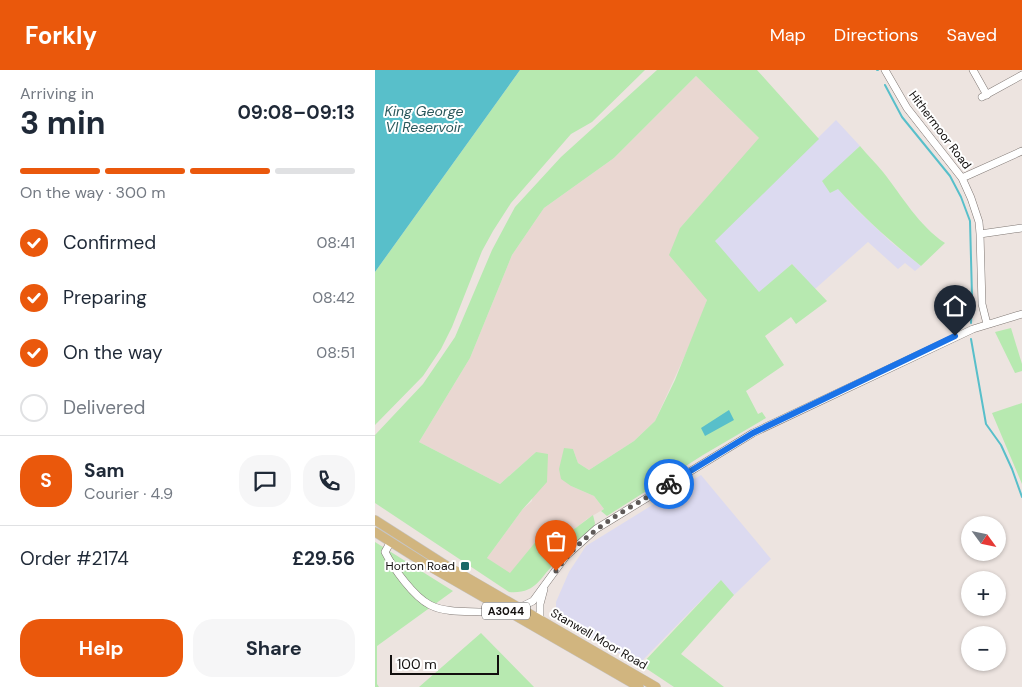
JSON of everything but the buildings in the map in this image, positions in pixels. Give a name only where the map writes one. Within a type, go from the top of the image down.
[{"type":"main road","name":"Stanwell Moor Road","points":[[375,520],[447,566],[656,687]]},
{"type":"main road","name":"Stanwell Moor Road","points":[[375,532],[639,687]]},
{"type":"street","name":"Hithermoor Road","points":[[885,70],[907,108],[962,178],[973,206],[980,234],[981,304],[987,324]]},
{"type":"street","points":[[973,70],[985,96],[1022,75]]},
{"type":"street","points":[[962,178],[1022,151]]},
{"type":"street","points":[[980,234],[1022,228]]},
{"type":"street","points":[[519,608],[533,601],[566,556],[596,529],[753,433],[925,350],[987,324],[1022,314]]},
{"type":"street","points":[[391,543],[385,552],[390,563],[414,592],[429,605],[448,610],[484,612]]},
{"type":"street","points":[[541,620],[540,604],[545,586]]},
{"type":"shaded area","points":[[696,76],[760,139],[680,228],[707,300],[696,331],[655,421],[634,441],[589,470],[578,463],[573,449],[571,486],[594,496],[604,509],[587,519],[565,537],[551,523],[510,574],[487,558],[522,510],[532,501],[536,452],[500,484],[419,442],[470,358],[512,255],[544,208],[614,158]]},
{"type":"shaded area","points":[[836,120],[860,146],[822,182],[838,188],[853,206],[891,242],[921,266],[915,271],[905,263],[898,269],[868,242],[815,289],[792,264],[759,293],[714,241]]},
{"type":"shaded area","points":[[701,475],[771,559],[734,595],[720,581],[639,664],[556,619],[556,602],[569,572],[586,546]]},
{"type":"green space","points":[[520,70],[645,70],[592,122],[571,134],[511,203],[482,251],[452,327],[441,349],[423,376],[375,425],[375,272]]},
{"type":"green space","points":[[657,70],[757,70],[819,139],[715,241],[759,292],[792,264],[827,301],[796,324],[791,317],[765,336],[784,365],[746,391],[758,414],[762,412],[766,418],[703,455],[607,516],[601,511],[604,509],[594,496],[571,486],[561,479],[559,469],[564,448],[573,449],[578,463],[589,470],[634,441],[655,421],[675,380],[707,300],[669,255],[680,228],[759,138],[696,76],[614,158],[544,208],[512,255],[470,358],[419,442],[500,484],[536,452],[548,454],[547,482],[522,510],[487,558],[510,573],[551,523],[565,536],[593,515],[594,527],[550,568],[537,584],[526,590],[509,592],[375,503],[375,435],[423,384],[455,337],[492,250],[515,207],[561,157]]},
{"type":"green space","points":[[860,146],[883,172],[911,210],[927,228],[945,243],[921,266],[878,229],[838,189],[830,193],[822,181]]},
{"type":"green space","points":[[1011,328],[1022,364],[1022,371],[1015,373],[995,332]]},
{"type":"green space","points":[[1022,403],[1022,484],[992,413]]},
{"type":"green space","points":[[375,542],[453,591],[377,646],[377,684],[379,687],[375,687]]},
{"type":"green space","points":[[721,580],[734,595],[681,654],[724,687],[674,687],[641,665]]},
{"type":"green space","points":[[481,633],[534,687],[419,687]]},
{"type":"water","name":"King George VI Reservoir","points":[[375,70],[520,70],[375,272]]},
{"type":"water","points":[[729,410],[734,420],[705,436],[701,428]]},
{"type":"waterway","points":[[885,85],[902,117],[950,176],[961,197],[970,221],[971,323]]},
{"type":"waterway","points":[[971,339],[986,424],[1001,445],[1022,497]]},
{"type":"way so far","points":[[556,571],[566,556],[596,529],[669,484]]},
{"type":"place","name":"Horton Road","points":[[465,566]]},
{"type":"route","points":[[669,484],[753,433],[955,336]]}]
